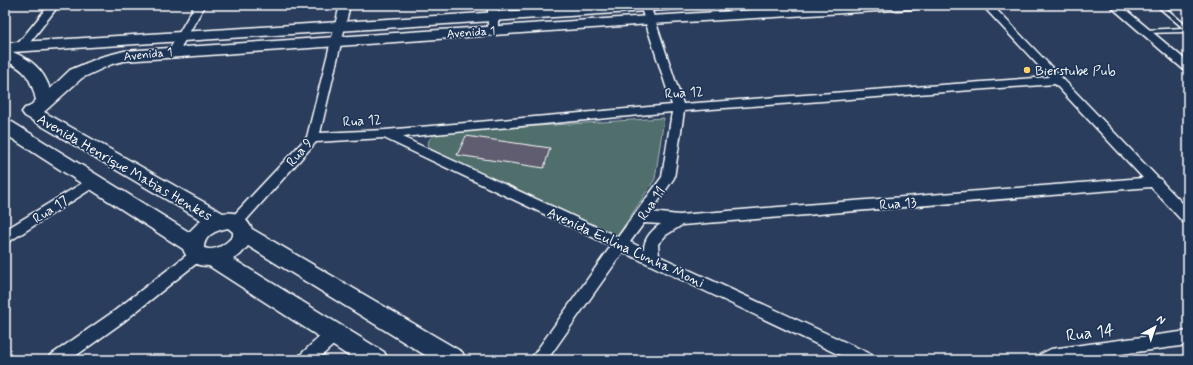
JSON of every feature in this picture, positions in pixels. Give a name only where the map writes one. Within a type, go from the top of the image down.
[{"type":"street","points":[[20,48],[54,5]]},
{"type":"street","points":[[173,52],[200,5]]},
{"type":"street","name":"Rua 9","points":[[233,226],[313,138],[345,5]]},
{"type":"street","name":"Avenida 1","points":[[647,11],[678,5]]},
{"type":"street","name":"Avenida 1","points":[[5,126],[38,107],[76,74],[107,60],[124,56],[493,17],[647,11],[798,9],[913,5]]},
{"type":"street","points":[[987,5],[1156,182],[1188,218]]},
{"type":"street","points":[[1118,8],[1188,68]]},
{"type":"street","name":"Rua 11","points":[[538,360],[668,178],[679,108],[647,11]]},
{"type":"street","name":"Avenida 1","points":[[5,48],[181,37],[338,34]]},
{"type":"street","points":[[5,55],[24,63],[32,70],[38,79],[38,107]]},
{"type":"street","name":"Rua 12","points":[[313,138],[385,134],[679,108],[1059,80]]},
{"type":"street","name":"Avenida Henrique Matias Henkes","points":[[38,107],[454,360]]},
{"type":"street","name":"Avenida Henrique Matias Henkes","points":[[5,126],[94,181],[201,253],[376,360]]},
{"type":"street","name":"Avenida Eulina Cunha Moni","points":[[385,134],[867,360]]},
{"type":"street","name":"Rua 17","points":[[5,237],[94,181]]},
{"type":"street","name":"Rua 13","points":[[641,217],[679,220],[1156,182]]},
{"type":"street","points":[[652,259],[651,243],[661,231],[679,220]]},
{"type":"street","points":[[58,360],[118,317],[201,253],[225,255],[233,250],[240,243],[233,226],[210,225],[201,231],[195,238],[201,253]]},
{"type":"street","points":[[306,360],[334,334]]},
{"type":"street","name":"Rua 14","points":[[1045,360],[1051,356],[1188,338]]},
{"type":"lane","points":[[1146,32],[1187,29],[1159,5]]},
{"type":"green space","points":[[664,118],[655,179],[617,237],[430,149],[428,142],[434,135],[444,132]]},
{"type":"building","points":[[466,136],[550,148],[544,168],[457,155]]},
{"type":"place","name":"Bierstube Pub","points":[[1027,70]]}]
